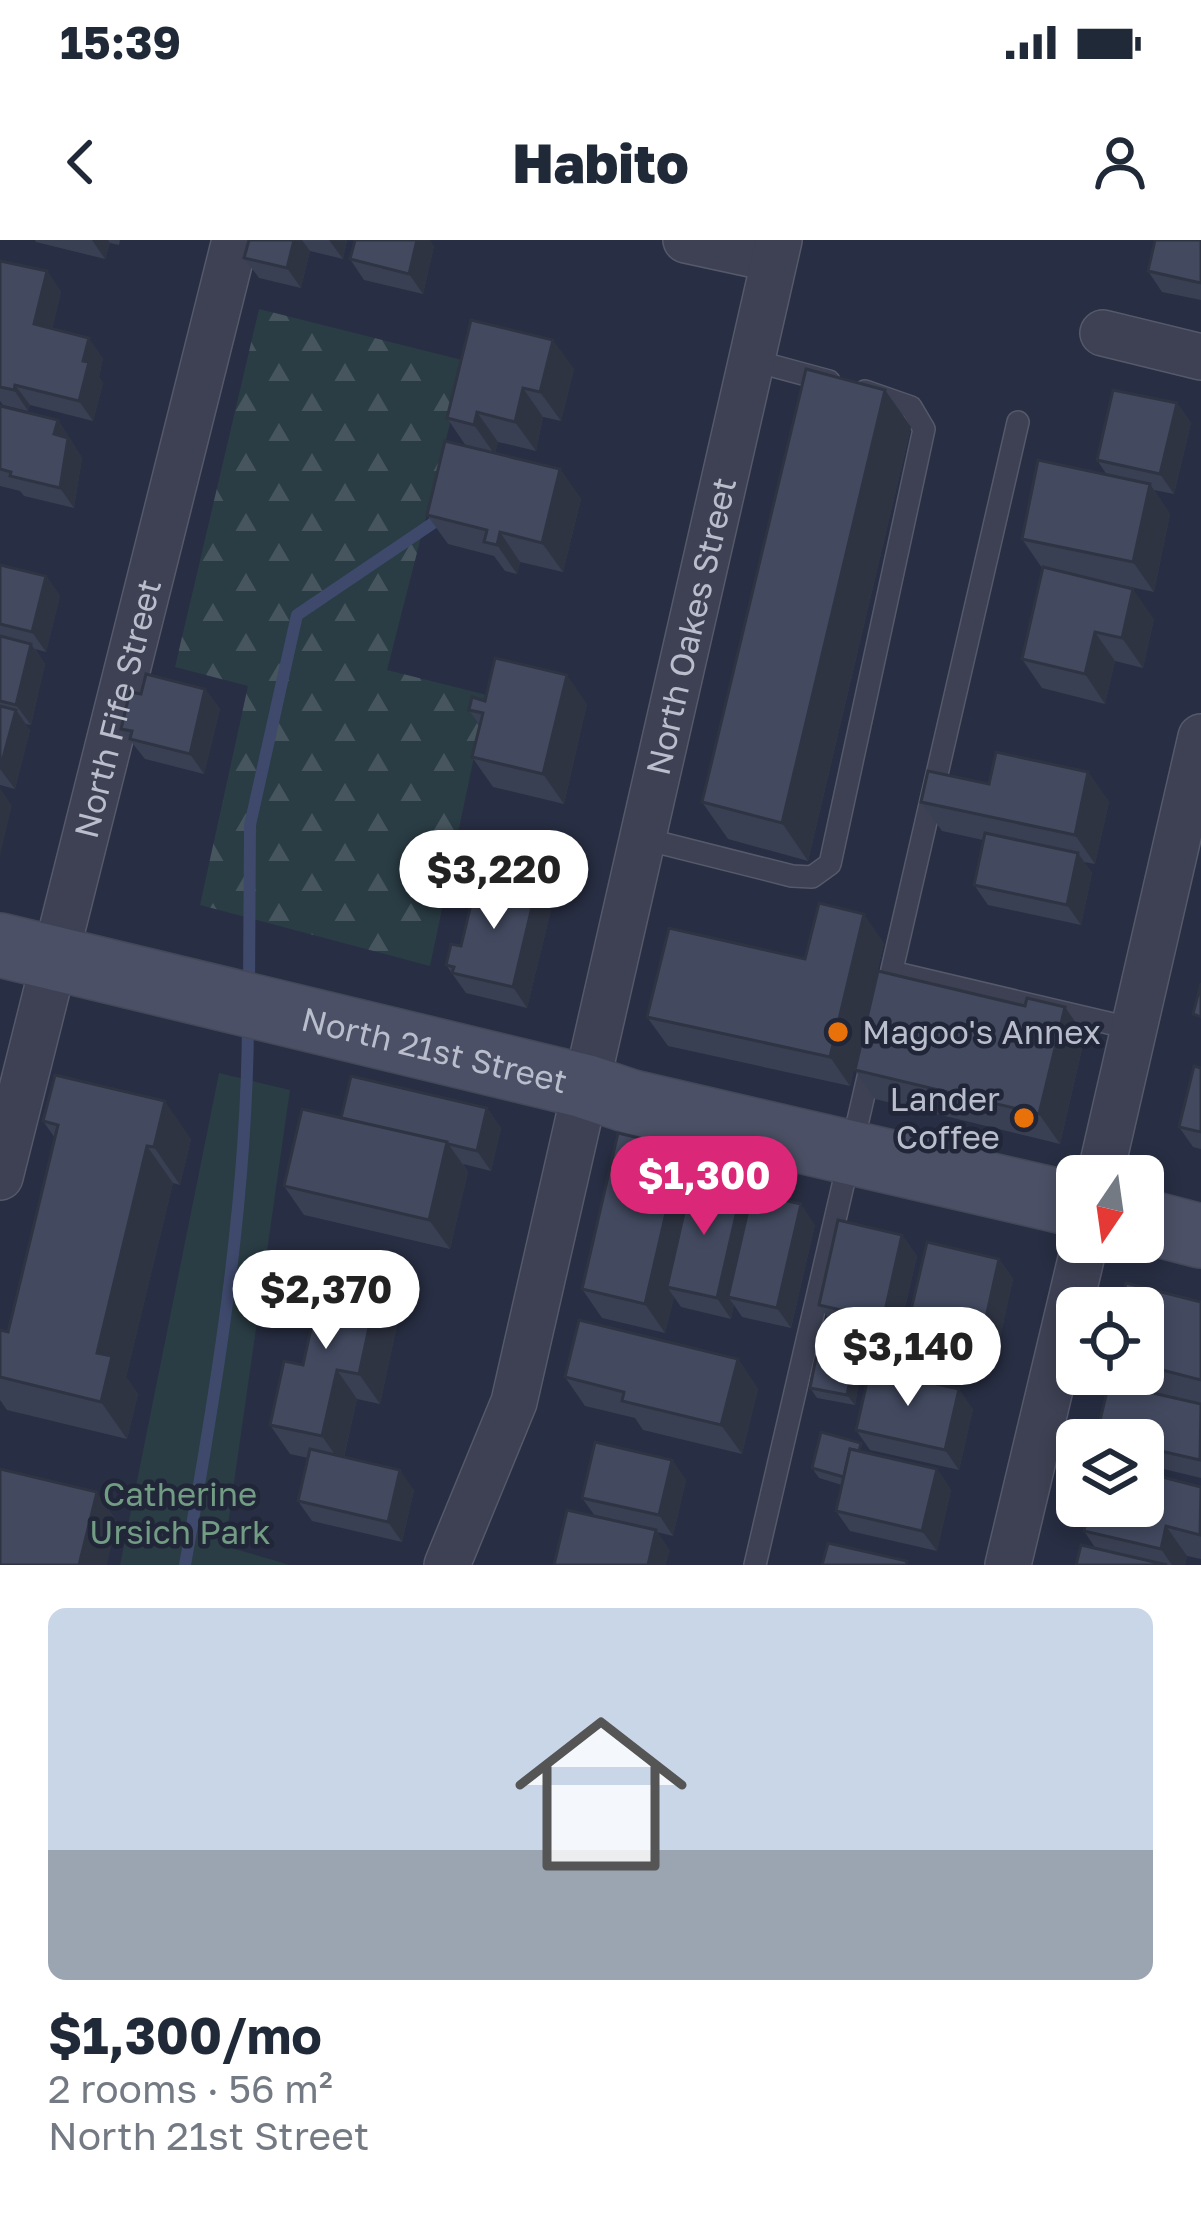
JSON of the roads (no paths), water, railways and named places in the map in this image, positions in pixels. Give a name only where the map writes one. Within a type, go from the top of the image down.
[{"type":"main road","name":"North 21st Street","points":[[45,956],[584,1086],[632,1102],[1056,1200]]},
{"type":"main road","points":[[1164,1226],[1201,1236]]},
{"type":"street","name":"North Fife Street","points":[[0,1177],[45,956],[235,240]]},
{"type":"street","points":[[686,240],[777,250]]},
{"type":"street","name":"North Oakes Street","points":[[447,1565],[514,1402],[777,250]]},
{"type":"street","points":[[1102,333],[1201,357]]},
{"type":"street","points":[[1105,1155],[1201,737]]},
{"type":"street","points":[[1008,1565],[1080,1263]]},
{"type":"lane","points":[[641,838],[792,876],[812,877],[824,871],[834,854],[924,429],[920,416],[899,401],[751,360]]},
{"type":"lane","points":[[754,1565],[1018,422]]},
{"type":"lane","points":[[892,972],[1134,1029]]},
{"type":"waterway","points":[[249,989],[250,825],[297,615],[439,519]]},
{"type":"waterway","points":[[185,1565],[236,1227],[248,1022]]},
{"type":"place","name":"Magoo's Annex","points":[[838,1032]]},
{"type":"place","name":"Lander Coffee","points":[[1024,1118]]},
{"type":"park label","name":"Catherine Ursich Park","points":[[180,1513]]}]
